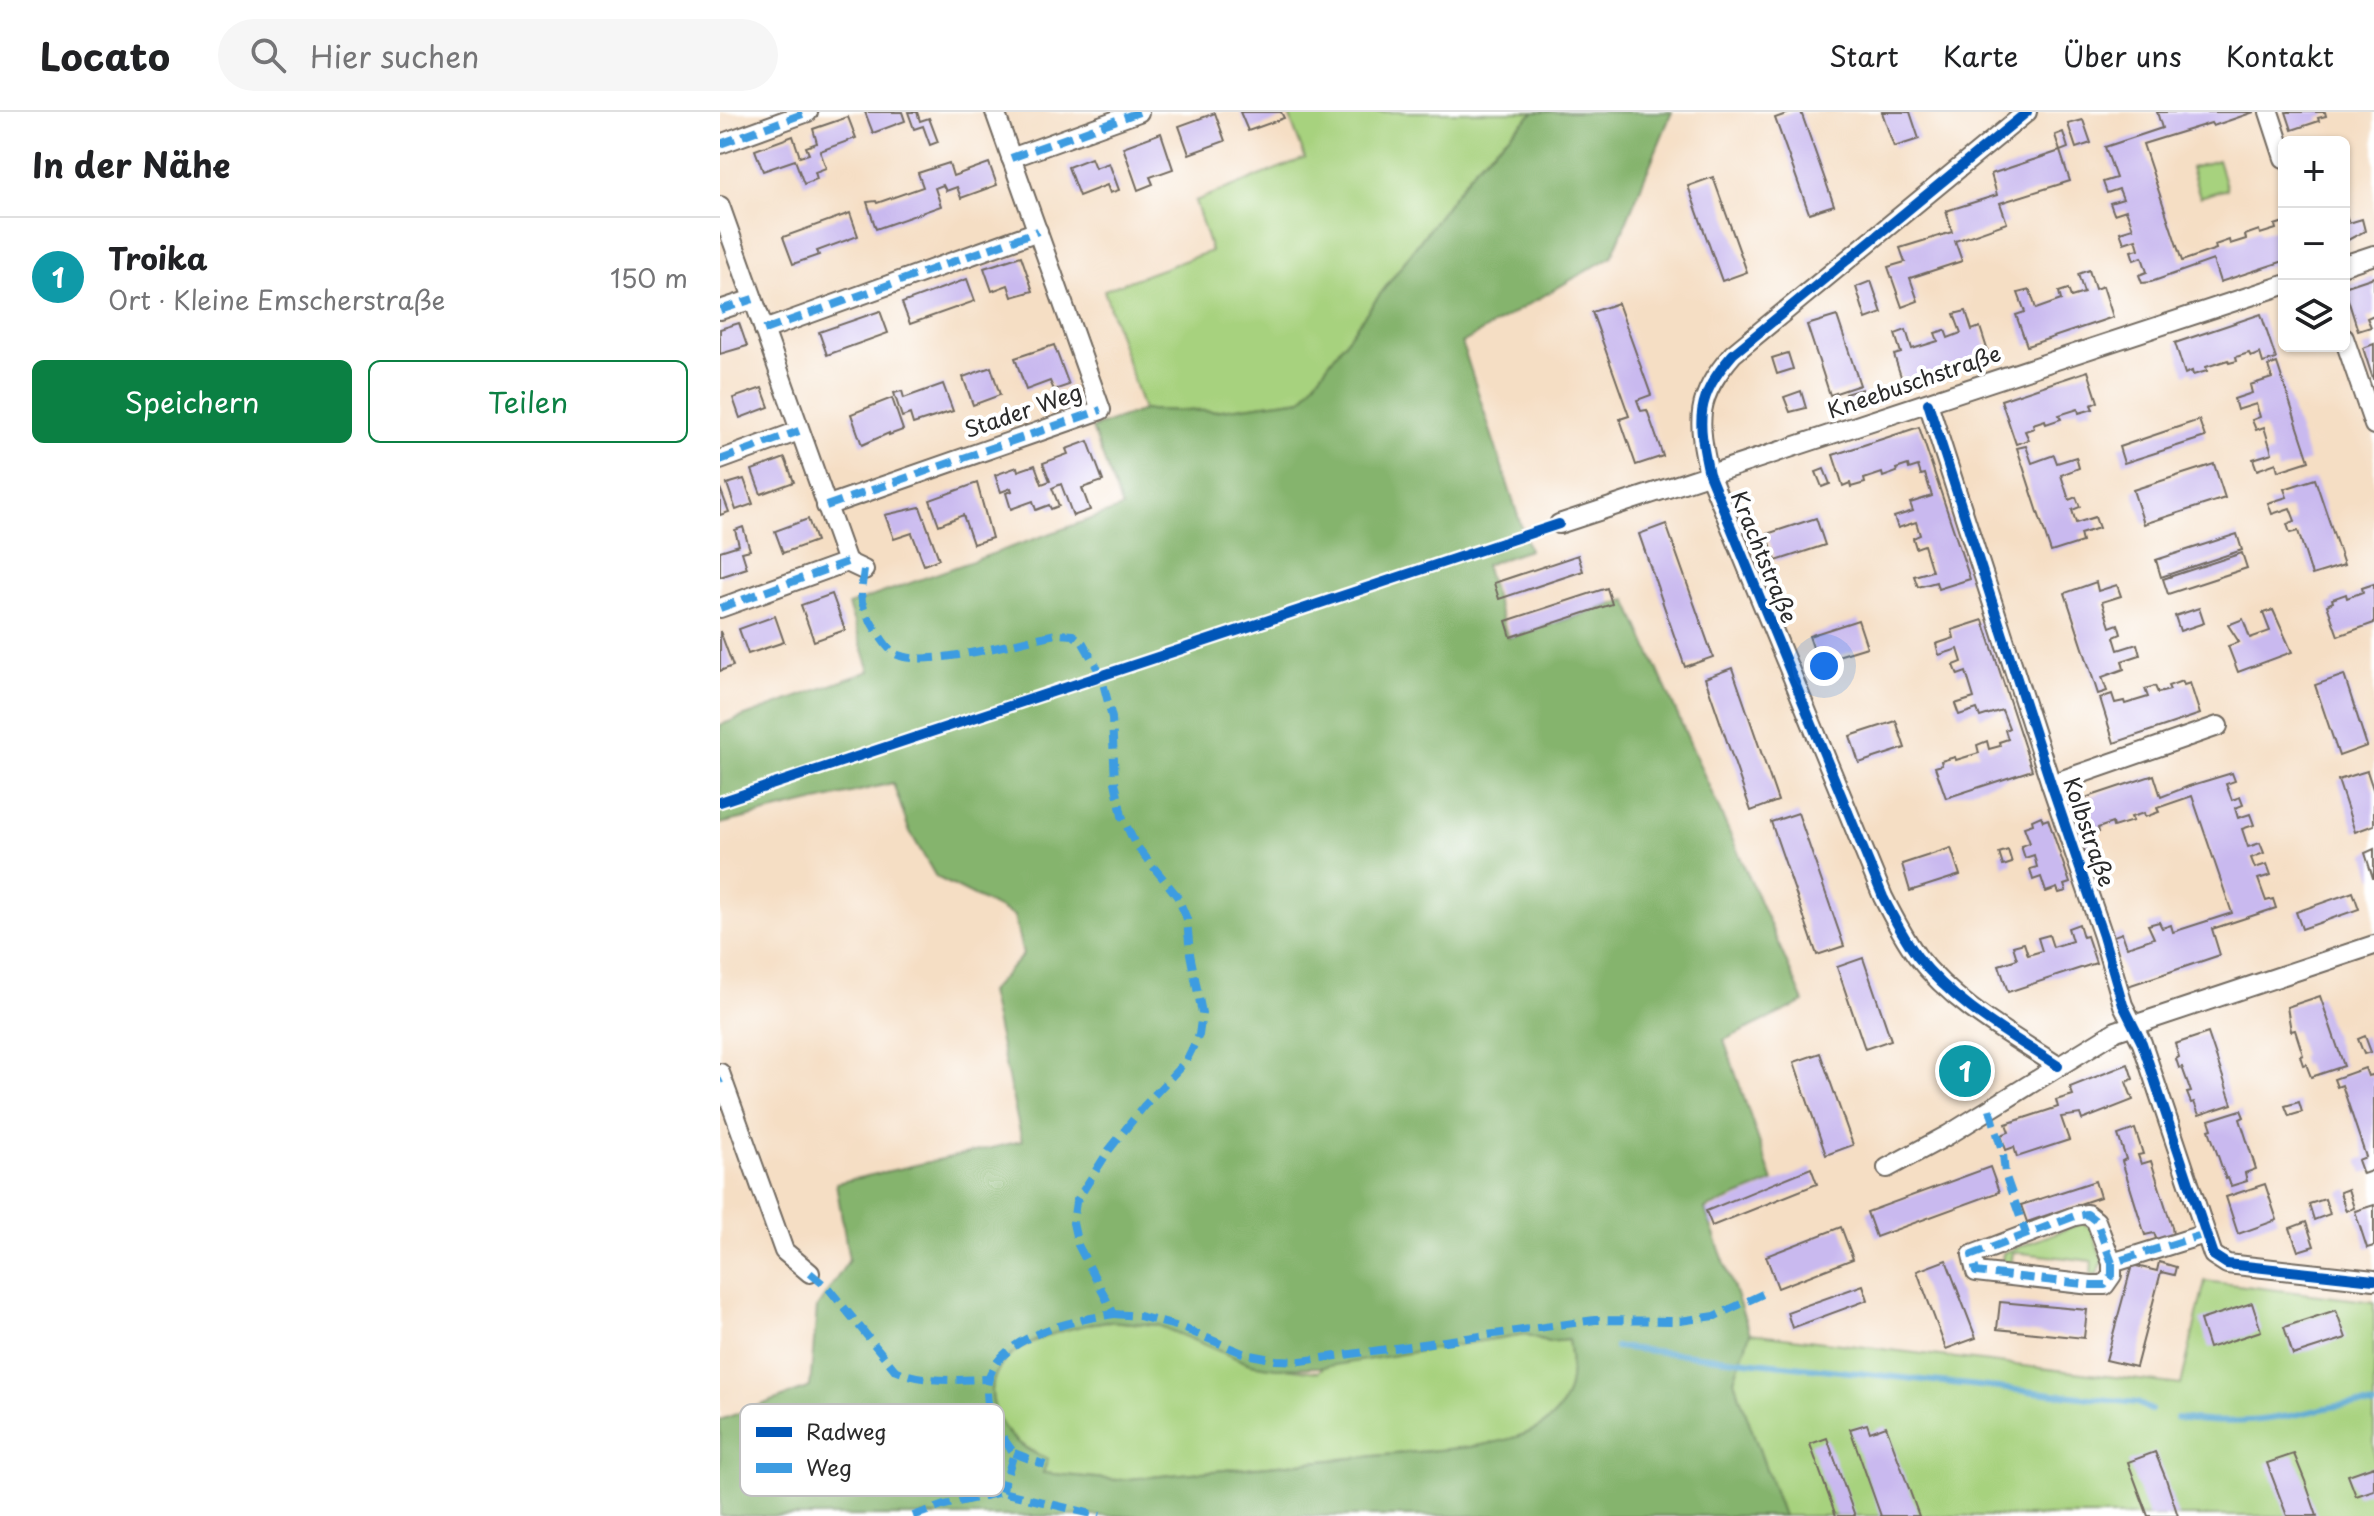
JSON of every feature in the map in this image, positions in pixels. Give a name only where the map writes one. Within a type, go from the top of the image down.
[{"type":"street","points":[[720,144],[808,112]]},
{"type":"street","name":"Stader Weg","points":[[826,506],[1101,410],[995,112]]},
{"type":"street","points":[[1011,158],[1139,112]]},
{"type":"street","name":"Krachtstraße","points":[[2027,112],[1733,354],[1712,380],[1702,405],[1701,441],[1709,474],[1883,897],[1899,928],[1918,956],[1944,985],[1978,1014],[2058,1066]]},
{"type":"street","points":[[2269,112],[2278,140]]},
{"type":"street","points":[[720,206],[826,506],[856,566],[720,608]]},
{"type":"street","points":[[764,330],[1038,231]]},
{"type":"street","points":[[2350,263],[2374,255]]},
{"type":"street","name":"Kneebuschstraße","points":[[1559,524],[2278,287]]},
{"type":"street","points":[[720,310],[753,299]]},
{"type":"street","points":[[2349,352],[2374,425]]},
{"type":"street","name":"Kolbstraße","points":[[1928,403],[2123,1005],[2142,1043],[2213,1255],[2227,1264],[2374,1280]]},
{"type":"street","points":[[720,460],[799,431]]},
{"type":"street","points":[[2051,784],[2218,726]]},
{"type":"street","points":[[1887,1168],[1948,1135],[2116,1031],[2374,945]]},
{"type":"street","points":[[720,1073],[784,1251],[810,1273]]},
{"type":"street","points":[[2087,1214],[2096,1221],[2112,1263],[2112,1275],[2105,1285],[2091,1285],[1976,1272],[1972,1255],[2087,1214]]},
{"type":"street","points":[[2112,1263],[2205,1234]]},
{"type":"green space","points":[[1288,112],[1534,112],[1476,166],[1302,399],[1214,411],[1143,410],[1104,290],[1211,251],[1195,201],[1305,158]]},
{"type":"green space","points":[[1534,112],[1672,112],[1612,256],[1462,343],[1529,550],[1485,565],[1508,638],[1627,600],[1804,1002],[1724,1040],[1773,1182],[1705,1209],[1750,1333],[1734,1380],[1783,1516],[720,1516],[720,1420],[740,1413],[740,1496],[1004,1496],[1004,1427],[1018,1442],[1048,1459],[1043,1473],[1117,1480],[1495,1443],[1535,1429],[1550,1419],[1561,1406],[1568,1389],[1571,1367],[1568,1340],[1548,1342],[1525,1334],[1323,1367],[1276,1368],[1250,1364],[1158,1325],[1107,1321],[1066,1330],[1024,1346],[1008,1358],[996,1374],[992,1392],[995,1404],[764,1404],[810,1387],[817,1307],[849,1260],[836,1183],[1022,1141],[989,992],[1023,955],[1014,916],[936,877],[909,830],[893,783],[720,824],[720,725],[870,671],[848,605],[1122,508],[1092,428],[1143,410],[1214,411],[1302,399],[1476,166]]},
{"type":"green space","points":[[2218,160],[2227,189],[2200,197],[2191,168]]},
{"type":"green space","points":[[2082,1223],[2091,1228],[2103,1261],[2097,1274],[2091,1275],[2092,1261],[2013,1252],[2011,1266],[2002,1262],[2003,1253]]},
{"type":"green space","points":[[2205,1281],[2374,1302],[2374,1516],[1783,1516],[1734,1380],[1750,1333],[2181,1385]]},
{"type":"green space","points":[[1107,1321],[1158,1325],[1250,1364],[1318,1372],[1328,1363],[1526,1334],[1548,1342],[1569,1340],[1570,1391],[1555,1417],[1543,1426],[1514,1438],[1470,1447],[1117,1480],[1043,1473],[1048,1459],[1018,1442],[1006,1430],[1004,1404],[995,1404],[992,1392],[996,1374],[1008,1358],[1024,1346],[1066,1330]]},
{"type":"building","points":[[865,112],[902,112],[905,121],[873,133]]},
{"type":"building","points":[[908,112],[917,112],[920,121],[929,118],[938,142],[930,145],[923,126],[914,129]]},
{"type":"building","points":[[1240,112],[1281,112],[1284,118],[1248,131]]},
{"type":"building","points":[[1801,112],[1834,205],[1809,213],[1775,118]]},
{"type":"building","points":[[1882,112],[1910,112],[1919,139],[1894,147]]},
{"type":"building","points":[[2157,112],[2254,112],[2143,144],[2182,261],[2216,249],[2215,245],[2229,240],[2230,244],[2246,239],[2245,235],[2259,230],[2260,234],[2276,229],[2275,225],[2278,224],[2278,263],[2220,282],[2213,260],[2142,283],[2139,275],[2147,272],[2142,257],[2134,260],[2131,251],[2139,249],[2136,239],[2124,243],[2120,232],[2133,228],[2126,210],[2114,214],[2110,203],[2123,199],[2119,189],[2107,193],[2103,182],[2116,178],[2105,147],[2162,128]]},
{"type":"building","points":[[2286,112],[2325,112],[2326,116],[2292,130]]},
{"type":"building","points":[[1215,113],[1225,141],[1189,154],[1179,126]]},
{"type":"building","points":[[848,117],[856,138],[820,151],[826,168],[815,172],[817,179],[804,184],[795,160],[763,171],[755,150],[793,136],[800,157],[809,154],[806,147],[817,143],[813,129]]},
{"type":"building","points":[[2083,120],[2091,143],[2076,148],[2068,124]]},
{"type":"building","points":[[2063,132],[2068,148],[2060,151],[2055,135]]},
{"type":"building","points":[[1161,133],[1173,169],[1150,177],[1153,184],[1138,190],[1123,147]]},
{"type":"building","points":[[2060,151],[2070,181],[2000,203],[2007,223],[1955,241],[1962,261],[1910,278],[1918,301],[1902,307],[1888,267],[1905,262],[1900,248],[1952,232],[1946,211],[1997,195],[1991,174]]},
{"type":"building","points":[[1091,158],[1095,168],[1109,163],[1119,190],[1110,193],[1107,185],[1079,196],[1068,167]]},
{"type":"building","points":[[949,163],[953,176],[989,163],[997,185],[961,198],[957,187],[946,191],[943,185],[935,188],[941,206],[876,229],[867,202],[877,203],[923,187],[918,173]]},
{"type":"building","points":[[1713,177],[1747,272],[1722,281],[1688,186]]},
{"type":"building","points":[[850,213],[858,236],[817,251],[819,255],[793,264],[783,237]]},
{"type":"building","points":[[2362,219],[2365,231],[2350,239],[2350,223]]},
{"type":"building","points":[[1021,256],[1033,291],[1012,297],[1008,285],[992,291],[984,268]]},
{"type":"building","points":[[2089,270],[2095,289],[2103,286],[2113,317],[2027,346],[2016,315],[2025,312],[2018,293],[2030,290],[2036,309],[2061,300],[2059,292],[2068,289],[2071,297],[2084,293],[2078,274]]},
{"type":"building","points":[[2374,277],[2374,315],[2367,318],[2371,327],[2358,331],[2350,306],[2350,285]]},
{"type":"building","points":[[967,279],[975,301],[910,324],[902,303]]},
{"type":"building","points":[[1871,281],[1882,313],[1866,319],[1856,287]]},
{"type":"building","points":[[1618,303],[1651,395],[1637,400],[1641,411],[1647,410],[1663,456],[1636,465],[1620,419],[1629,416],[1592,312]]},
{"type":"building","points":[[880,311],[888,333],[827,355],[819,332]]},
{"type":"building","points":[[1966,311],[1972,330],[1980,327],[1990,358],[1904,386],[1894,355],[1901,353],[1895,334],[1906,330],[1912,349],[1938,341],[1935,333],[1945,330],[1948,338],[1961,333],[1954,314]]},
{"type":"building","points":[[2261,314],[2276,359],[2263,363],[2260,353],[2251,357],[2249,353],[2236,357],[2237,361],[2229,363],[2228,360],[2206,367],[2207,371],[2185,374],[2175,343]]},
{"type":"building","points":[[1837,316],[1860,385],[1830,395],[1807,325]]},
{"type":"building","points":[[739,323],[747,346],[720,354],[720,329]]},
{"type":"building","points":[[2374,344],[2374,379],[2373,379],[2363,348]]},
{"type":"building","points":[[1054,345],[1069,385],[1054,390],[1050,381],[1026,390],[1015,358]]},
{"type":"building","points":[[1788,353],[1793,369],[1777,374],[1772,358]]},
{"type":"building","points":[[2277,363],[2309,461],[2278,471],[2276,463],[2257,470],[2253,459],[2272,453],[2264,427],[2256,430],[2252,420],[2260,417],[2256,404],[2237,410],[2234,399],[2252,393],[2250,385],[2272,378],[2268,366]]},
{"type":"building","points":[[991,367],[1000,395],[973,405],[963,377]]},
{"type":"building","points":[[2088,371],[2098,402],[2091,405],[2093,409],[2079,413],[2078,409],[2059,415],[2061,419],[2046,424],[2045,420],[2033,424],[2034,428],[2025,431],[2029,440],[2016,444],[2001,400]]},
{"type":"building","points":[[943,384],[953,411],[913,424],[910,414],[902,417],[894,393],[902,391],[904,398]]},
{"type":"building","points":[[762,388],[769,407],[740,418],[733,398]]},
{"type":"building","points":[[1862,389],[1865,399],[1848,404],[1845,394]]},
{"type":"building","points":[[1801,391],[1806,408],[1790,412],[1784,397]]},
{"type":"building","points":[[892,398],[903,430],[862,445],[851,414]]},
{"type":"building","points":[[2199,420],[2205,437],[2124,463],[2119,447]]},
{"type":"building","points":[[1919,427],[1970,579],[1938,589],[1936,582],[1918,587],[1914,576],[1932,571],[1924,545],[1916,548],[1913,538],[1920,535],[1916,522],[1898,528],[1894,517],[1913,511],[1910,503],[1932,496],[1925,474],[1921,475],[1918,466],[1909,469],[1908,465],[1883,477],[1882,473],[1864,479],[1865,483],[1843,486],[1833,455]]},
{"type":"building","points":[[1088,441],[1103,481],[1082,488],[1090,510],[1073,516],[1061,484],[1052,488],[1059,506],[1051,509],[1049,505],[1036,510],[1033,501],[1011,509],[1006,493],[1012,491],[1011,488],[1001,492],[995,475],[1017,467],[1018,471],[1035,465],[1042,484],[1050,481],[1043,463],[1068,454],[1066,449]]},
{"type":"building","points":[[2026,446],[2032,463],[2054,455],[2057,463],[2076,457],[2079,468],[2061,475],[2069,500],[2076,497],[2080,507],[2072,510],[2076,523],[2095,517],[2099,528],[2080,534],[2082,542],[2051,552],[2017,448]]},
{"type":"building","points":[[785,458],[794,482],[761,494],[752,470]]},
{"type":"building","points":[[2214,464],[2225,498],[2144,524],[2133,490]]},
{"type":"building","points":[[1824,469],[1830,484],[1822,487],[1816,472]]},
{"type":"building","points":[[744,479],[753,504],[736,510],[727,484]]},
{"type":"building","points":[[2315,479],[2344,565],[2312,575],[2298,531],[2290,533],[2287,524],[2295,521],[2290,508],[2272,514],[2268,503],[2287,497],[2284,489]]},
{"type":"building","points":[[977,483],[992,538],[973,544],[963,515],[939,525],[930,500]]},
{"type":"building","points":[[720,488],[729,512],[720,515]]},
{"type":"building","points":[[920,507],[939,559],[924,565],[912,533],[894,539],[885,515]]},
{"type":"building","points":[[1816,518],[1825,545],[1776,561],[1767,534]]},
{"type":"building","points":[[808,519],[816,541],[783,553],[775,531]]},
{"type":"building","points":[[1666,524],[1713,657],[1685,667],[1639,534]]},
{"type":"building","points":[[743,527],[750,550],[742,552],[747,568],[720,577],[720,551],[739,545],[735,530]]},
{"type":"building","points":[[2237,534],[2242,550],[2161,577],[2156,560]]},
{"type":"building","points":[[2242,553],[2247,568],[2168,594],[2163,579]]},
{"type":"building","points":[[1578,555],[1583,571],[1499,599],[1494,583]]},
{"type":"building","points":[[2096,582],[2098,591],[2117,585],[2121,596],[2102,602],[2110,627],[2118,624],[2121,634],[2114,637],[2118,650],[2137,644],[2140,655],[2122,661],[2124,669],[2102,677],[2107,691],[2098,694],[2065,593]]},
{"type":"building","points":[[2374,584],[2374,623],[2338,636],[2327,605],[2333,602],[2332,599],[2346,594],[2347,598]]},
{"type":"building","points":[[1607,588],[1612,604],[1511,637],[1506,621]]},
{"type":"building","points":[[832,594],[845,630],[814,641],[801,605]]},
{"type":"building","points":[[2199,608],[2204,623],[2180,631],[2175,616]]},
{"type":"building","points":[[2273,610],[2292,652],[2238,672],[2228,646],[2239,642],[2228,625],[2243,619],[2250,638],[2270,631],[2263,613]]},
{"type":"building","points":[[775,616],[784,642],[748,654],[739,629]]},
{"type":"building","points":[[1858,620],[1867,647],[1818,662],[1809,636]]},
{"type":"building","points":[[1983,620],[2032,770],[1946,798],[1935,767],[1942,765],[1941,761],[1979,753],[1977,745],[1987,741],[1989,749],[2000,746],[1999,742],[2008,739],[2005,730],[2009,728],[2002,710],[1980,717],[1977,709],[1959,715],[1955,704],[1974,698],[1966,672],[1958,675],[1954,665],[1962,662],[1958,649],[1939,655],[1936,644],[1954,638],[1952,630]]},
{"type":"building","points":[[720,631],[733,666],[720,671]]},
{"type":"building","points":[[1732,668],[1778,801],[1751,811],[1705,678]]},
{"type":"building","points":[[2344,675],[2367,746],[2339,756],[2315,685]]},
{"type":"building","points":[[2182,681],[2184,685],[2190,683],[2200,714],[2114,743],[2100,698],[2112,694],[2115,703],[2124,701],[2125,704],[2148,697],[2145,689],[2155,686],[2158,693],[2170,690],[2168,686]]},
{"type":"building","points":[[1896,721],[1905,748],[1859,763],[1850,736]]},
{"type":"building","points":[[2367,771],[2374,792],[2374,825],[2355,832],[2338,780]]},
{"type":"building","points":[[2232,773],[2235,781],[2226,784],[2232,800],[2240,797],[2243,805],[2235,808],[2238,818],[2250,814],[2254,825],[2242,829],[2248,847],[2260,843],[2264,853],[2251,858],[2255,868],[2267,864],[2271,875],[2258,879],[2266,901],[2273,899],[2276,908],[2212,929],[2220,955],[2128,986],[2111,937],[2122,933],[2127,947],[2154,938],[2148,925],[2159,922],[2162,928],[2171,925],[2173,932],[2232,913],[2192,796],[2157,808],[2159,812],[2145,817],[2144,813],[2131,817],[2133,821],[2098,828],[2099,832],[2087,836],[2090,845],[2082,848],[2067,804],[2154,775],[2161,797]]},
{"type":"building","points":[[1798,813],[1844,946],[1817,955],[1771,822]]},
{"type":"building","points":[[2041,816],[2043,821],[2048,819],[2070,883],[2064,885],[2066,891],[2059,893],[2057,888],[2046,892],[2041,877],[2033,880],[2030,869],[2037,867],[2034,855],[2025,858],[2021,846],[2030,843],[2024,827]]},
{"type":"building","points":[[1951,848],[1960,875],[1910,891],[1902,864]]},
{"type":"building","points":[[2374,849],[2374,878],[2373,878],[2365,853]]},
{"type":"building","points":[[2008,850],[2012,863],[2003,866],[1999,853]]},
{"type":"building","points":[[2353,892],[2359,909],[2302,929],[2296,912]]},
{"type":"building","points":[[2079,924],[2083,937],[2087,936],[2096,963],[2008,992],[1999,965],[2017,959],[2013,946],[2024,943],[2028,955],[2042,951],[2038,938],[2049,935],[2053,947],[2072,941],[2068,928]]},
{"type":"building","points":[[1863,958],[1891,1040],[1865,1049],[1837,967]]},
{"type":"building","points":[[2320,996],[2344,1066],[2311,1077],[2306,1064],[2303,1065],[2295,1030],[2291,1031],[2287,1007]]},
{"type":"building","points":[[2208,1033],[2232,1104],[2199,1115],[2187,1093],[2191,1092],[2176,1059],[2179,1057],[2175,1044]]},
{"type":"building","points":[[2365,1036],[2371,1052],[2364,1054],[2358,1039]]},
{"type":"building","points":[[1820,1053],[1853,1145],[1826,1155],[1794,1062]]},
{"type":"building","points":[[2128,1064],[2133,1079],[2126,1082],[2133,1100],[2082,1120],[2080,1114],[2061,1117],[2069,1140],[2017,1157],[2014,1147],[2006,1150],[2001,1135],[2009,1132],[2006,1124],[2058,1107],[2056,1100],[2073,1095],[2070,1087]]},
{"type":"building","points":[[2365,1068],[2368,1076],[2374,1077],[2374,1170],[2363,1174],[2358,1160],[2366,1157],[2342,1085],[2337,1087],[2334,1079]]},
{"type":"building","points":[[2299,1102],[2302,1112],[2289,1116],[2285,1106]]},
{"type":"building","points":[[2241,1110],[2244,1117],[2240,1119],[2256,1169],[2245,1173],[2247,1181],[2231,1186],[2209,1130],[2212,1129],[2209,1120]]},
{"type":"building","points":[[2135,1129],[2143,1154],[2138,1155],[2141,1164],[2151,1161],[2172,1227],[2173,1236],[2157,1241],[2154,1233],[2145,1235],[2122,1161],[2126,1159],[2118,1135]]},
{"type":"building","points":[[1990,1167],[1999,1192],[1876,1237],[1867,1212]]},
{"type":"building","points":[[1811,1168],[1817,1184],[1712,1226],[1706,1211]]},
{"type":"building","points":[[2095,1181],[2100,1197],[2027,1222],[2021,1205]]},
{"type":"building","points":[[2265,1184],[2277,1220],[2238,1234],[2226,1197]]},
{"type":"building","points":[[2348,1189],[2354,1208],[2346,1211],[2340,1192]]},
{"type":"building","points":[[2325,1199],[2330,1214],[2314,1220],[2309,1204]]},
{"type":"building","points":[[2374,1205],[2374,1246],[2367,1248],[2355,1211]]},
{"type":"building","points":[[2306,1222],[2314,1246],[2298,1251],[2290,1228]]},
{"type":"building","points":[[1841,1227],[1853,1259],[1778,1288],[1766,1256]]},
{"type":"building","points":[[1946,1260],[1976,1338],[1946,1349],[1917,1271]]},
{"type":"building","points":[[2159,1262],[2176,1267],[2174,1275],[2161,1272],[2136,1367],[2106,1360],[2132,1265],[2157,1271]]},
{"type":"building","points":[[1863,1285],[1868,1300],[1792,1328],[1787,1312]]},
{"type":"building","points":[[2000,1302],[2087,1310],[2084,1338],[1997,1329]]},
{"type":"building","points":[[2252,1303],[2261,1331],[2209,1348],[2200,1320]]},
{"type":"building","points":[[2336,1310],[2346,1338],[2293,1355],[2284,1327]]},
{"type":"building","points":[[1867,1424],[1870,1432],[1886,1426],[1919,1516],[1881,1516],[1850,1429]]},
{"type":"building","points":[[1827,1438],[1855,1516],[1836,1516],[1810,1444]]},
{"type":"building","points":[[2155,1452],[2178,1516],[2148,1516],[2128,1462]]},
{"type":"building","points":[[2294,1454],[2317,1516],[2287,1516],[2267,1463]]},
{"type":"building","points":[[2374,1466],[2374,1490],[2356,1496],[2348,1475]]},
{"type":"waterway","points":[[1616,1347],[2137,1403],[2151,1410]]},
{"type":"waterway","points":[[2177,1418],[2243,1421],[2338,1406],[2374,1406]]},
{"type":"marked path","points":[[720,144],[808,112]]},
{"type":"marked path","points":[[1011,158],[1139,112]]},
{"type":"marked path","points":[[764,330],[1038,231]]},
{"type":"marked path","points":[[720,310],[753,299]]},
{"type":"marked path","points":[[826,506],[1101,410]]},
{"type":"marked path","points":[[720,460],[799,431]]},
{"type":"marked path","points":[[720,608],[847,562]]},
{"type":"marked path","points":[[864,570],[863,605],[882,639],[898,655],[912,658],[952,656],[1056,634],[1073,635],[1083,643],[1101,675],[1112,718],[1115,782],[1122,816],[1135,844],[1177,896],[1187,919],[1190,954],[1202,1013],[1199,1035],[1186,1061],[1109,1150],[1076,1202],[1073,1223],[1078,1245],[1114,1314],[1054,1328],[1027,1338],[1006,1353],[992,1371],[987,1393],[990,1404]]},
{"type":"marked path","points":[[1990,1109],[2003,1154],[2005,1174],[2026,1234]]},
{"type":"marked path","points":[[2112,1263],[2112,1275],[2105,1285],[2091,1285],[1976,1272],[1972,1255],[2087,1214],[2096,1221],[2112,1263],[2205,1234]]},
{"type":"marked path","points":[[810,1273],[829,1289],[895,1370],[929,1379],[987,1379]]},
{"type":"marked path","points":[[1114,1314],[1139,1316],[1183,1328],[1245,1354],[1301,1361],[1595,1320],[1680,1321],[1715,1316],[1763,1294]]},
{"type":"marked path","points":[[1004,1437],[1014,1453],[1004,1486]]},
{"type":"marked path","points":[[1014,1453],[1045,1465]]},
{"type":"marked path","points":[[1004,1492],[1100,1516]]},
{"type":"marked path","points":[[913,1516],[984,1496]]},
{"type":"cycle path","points":[[2027,112],[1733,354],[1706,397],[1701,424],[1709,474],[1883,897],[1899,927],[1917,956],[1948,989],[1983,1017],[2058,1066]]},
{"type":"cycle path","points":[[1928,403],[2123,1005],[2142,1043],[2213,1255],[2227,1264],[2374,1280]]},
{"type":"cycle path","points":[[720,802],[1559,524]]},
{"type":"place","name":"Troika","points":[[1965,1071]]}]
